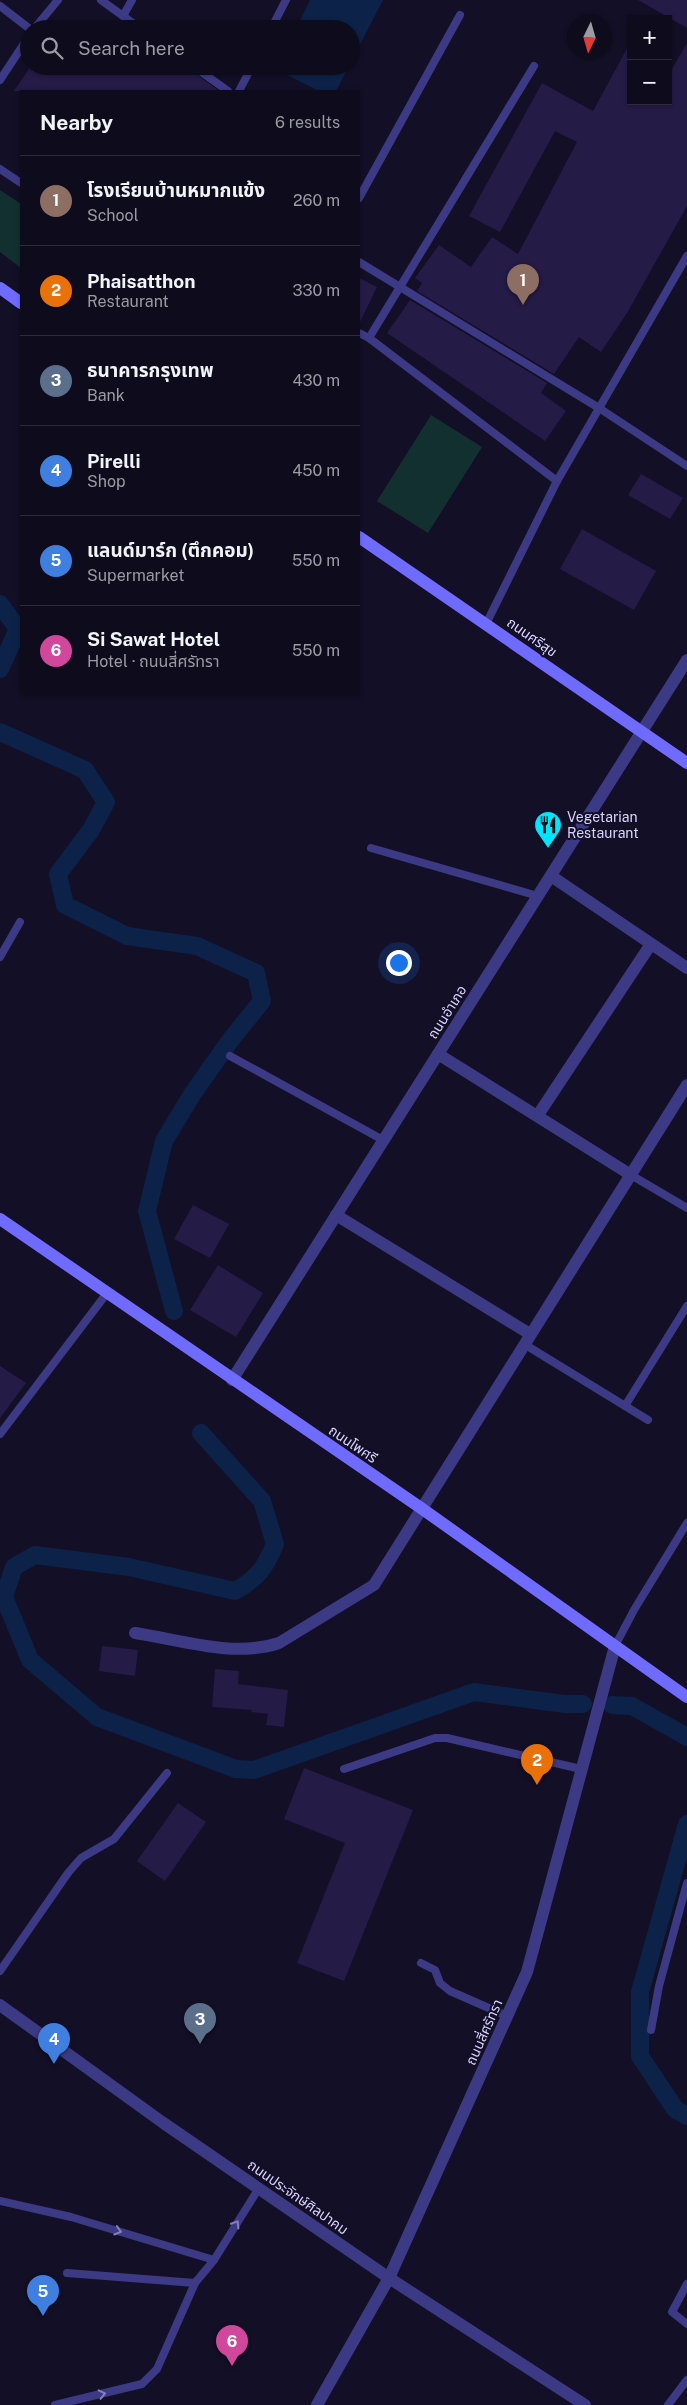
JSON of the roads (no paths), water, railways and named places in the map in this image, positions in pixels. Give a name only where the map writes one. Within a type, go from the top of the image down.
[{"type":"main road","points":[[0,288],[20,302]]},
{"type":"main road","name":"ถนนศรีสุข","points":[[360,538],[687,763]]},
{"type":"main road","name":"ถนนโพศรี","points":[[0,1219],[421,1508],[687,1697]]},
{"type":"street","name":"ถนนอำเภอ","points":[[232,1380],[687,660]]},
{"type":"street","points":[[551,876],[687,968]]},
{"type":"street","points":[[538,1116],[651,944]]},
{"type":"street","points":[[438,1054],[631,1175]]},
{"type":"street","points":[[135,1632],[231,1649],[264,1648],[279,1644],[374,1585],[687,1086]]},
{"type":"street","points":[[336,1215],[527,1339]]},
{"type":"street","name":"ถนนสี่ศรัทรา","points":[[317,2405],[389,2278],[527,1972],[580,1769],[615,1646]]},
{"type":"street","name":"ถนนประจักษ์ศิลปาคม","points":[[0,2005],[162,2122],[389,2278],[585,2405]]},
{"type":"lane","points":[[41,20],[58,0]]},
{"type":"lane","points":[[101,0],[129,20]]},
{"type":"lane","points":[[123,16],[132,0]]},
{"type":"lane","points":[[276,20],[286,0]]},
{"type":"lane","points":[[0,6],[20,21]]},
{"type":"lane","points":[[360,196],[460,15]]},
{"type":"lane","points":[[0,80],[20,50]]},
{"type":"lane","points":[[369,338],[534,66]]},
{"type":"lane","points":[[206,75],[227,90]]},
{"type":"lane","points":[[240,90],[247,75]]},
{"type":"lane","points":[[0,169],[20,183]]},
{"type":"lane","points":[[486,624],[557,480],[687,256]]},
{"type":"lane","points":[[360,263],[599,408],[687,466]]},
{"type":"lane","points":[[360,333],[557,480]]},
{"type":"lane","points":[[371,848],[538,896]]},
{"type":"lane","points":[[0,957],[20,922]]},
{"type":"lane","points":[[230,1056],[383,1140]]},
{"type":"lane","points":[[631,1175],[687,1208]]},
{"type":"lane","points":[[0,1434],[107,1293]]},
{"type":"lane","points":[[625,1406],[687,1306]]},
{"type":"lane","points":[[527,1339],[648,1420]]},
{"type":"lane","points":[[615,1646],[634,1610],[687,1523]]},
{"type":"lane","points":[[344,1769],[435,1738],[447,1738],[580,1769]]},
{"type":"lane","points":[[0,1971],[68,1873],[81,1858],[114,1839],[167,1773]]},
{"type":"lane","points":[[650,2030],[659,1986],[687,1883]]},
{"type":"lane","points":[[421,1963],[435,1970],[440,1983],[450,1991],[507,2016]]},
{"type":"lane","points":[[55,2405],[142,2384],[157,2369],[195,2283],[214,2260],[259,2188]]},
{"type":"lane","points":[[0,2201],[71,2217],[214,2260]]},
{"type":"lane","points":[[67,2273],[195,2283]]},
{"type":"lane","points":[[687,2284],[672,2312],[687,2324]]},
{"type":"lane","points":[[668,2405],[687,2380]]},
{"type":"water","points":[[310,0],[383,0],[360,45],[360,20],[300,20]]},
{"type":"water","points":[[287,75],[344,75],[337,90],[317,90]]},
{"type":"waterway","points":[[0,604],[18,629],[0,669]]},
{"type":"waterway","points":[[0,732],[85,770],[106,802],[91,830],[58,874],[65,905],[127,936],[197,946],[256,973],[262,1001],[232,1038],[193,1093],[164,1141],[147,1211],[174,1311]]},
{"type":"waterway","points":[[201,1433],[262,1501],[275,1544],[268,1560],[250,1582],[235,1591],[129,1567],[35,1555],[14,1567],[4,1597],[30,1660],[97,1717],[236,1769],[254,1770],[474,1692],[565,1704],[583,1704]]},
{"type":"waterway","points":[[612,1705],[632,1706],[687,1737]]},
{"type":"waterway","points":[[687,1824],[640,1992],[640,2056],[675,2109],[687,2116]]},
{"type":"place","name":"โรงเรียนบ้านหมากแข้ง","points":[[523,305]]},
{"type":"place","name":"Vegetarian Restaurant","points":[[548,849]]},
{"type":"place","name":"Phaisatthon","points":[[537,1785]]},
{"type":"place","name":"ธนาคารกรุงเทพ","points":[[200,2044]]},
{"type":"place","name":"Pirelli","points":[[54,2064]]},
{"type":"place","name":"แลนด์มาร์ก (ตึกคอม)","points":[[43,2316]]},
{"type":"place","name":"Si Sawat Hotel","points":[[232,2366]]}]
